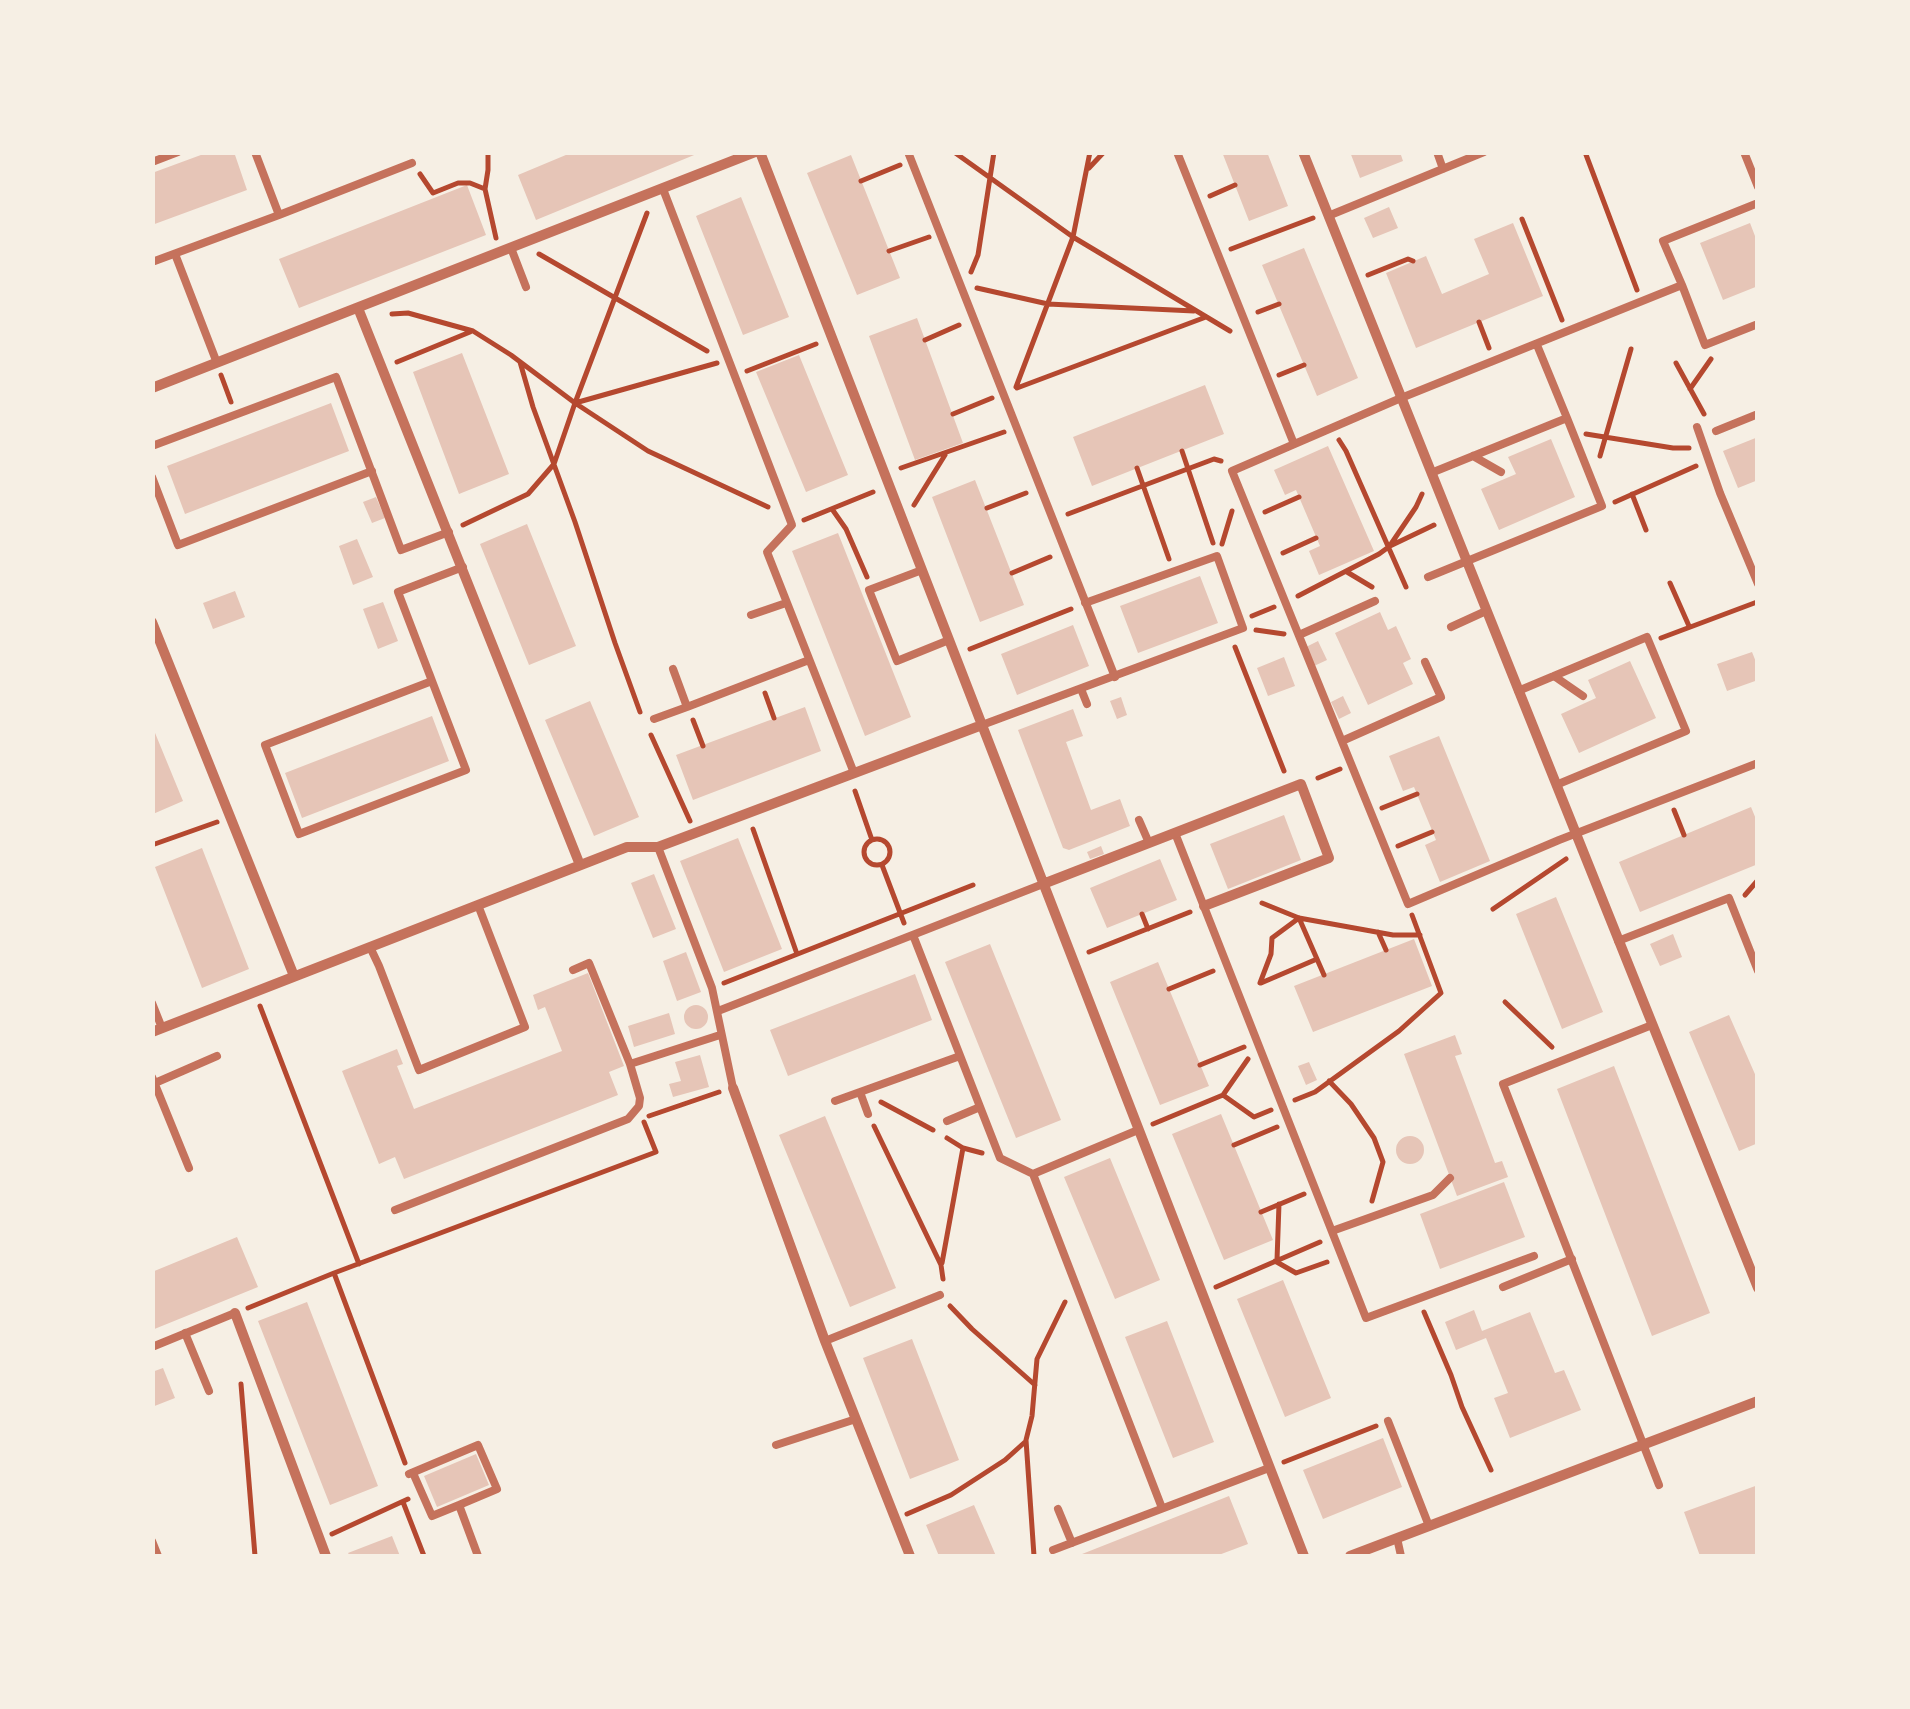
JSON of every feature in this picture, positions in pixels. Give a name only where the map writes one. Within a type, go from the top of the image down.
[{"type":"street","points":[[152,388],[360,312],[511,248],[758,152],[1304,1556]]},
{"type":"street","points":[[1303,152],[1758,1288]]},
{"type":"street","points":[[360,312],[580,864]]},
{"type":"street","points":[[152,622],[294,976]]},
{"type":"street","points":[[158,1030],[580,864],[627,847],[658,847],[982,725]]},
{"type":"street","points":[[1043,884],[1296,786],[1329,858],[1204,906]]},
{"type":"street","points":[[733,1088],[825,1341],[910,1556]]},
{"type":"street","points":[[235,1313],[326,1556]]},
{"type":"street","points":[[1350,1556],[1758,1400]]},
{"type":"lane","points":[[152,162],[178,152]]},
{"type":"lane","points":[[255,152],[279,215]]},
{"type":"lane","points":[[1177,152],[1294,444]]},
{"type":"lane","points":[[1436,152],[1443,169]]},
{"type":"lane","points":[[1328,216],[1484,152]]},
{"type":"lane","points":[[1744,152],[1758,186]]},
{"type":"lane","points":[[910,157],[1114,677]]},
{"type":"lane","points":[[152,262],[412,163]]},
{"type":"lane","points":[[659,190],[791,521],[767,552],[851,774]]},
{"type":"lane","points":[[1758,203],[1663,242],[1705,345],[1758,324]]},
{"type":"lane","points":[[511,248],[526,286]]},
{"type":"lane","points":[[175,254],[216,363]]},
{"type":"lane","points":[[1682,286],[1401,398],[1232,471],[1408,904],[1758,763]]},
{"type":"lane","points":[[1428,578],[1602,506],[1536,345]]},
{"type":"lane","points":[[152,446],[336,377],[401,550],[449,532]]},
{"type":"lane","points":[[1716,430],[1758,414]]},
{"type":"lane","points":[[1431,473],[1566,418]]},
{"type":"lane","points":[[1697,427],[1758,584]]},
{"type":"lane","points":[[1473,456],[1501,472]]},
{"type":"lane","points":[[152,477],[178,545],[372,472]]},
{"type":"lane","points":[[982,725],[1230,634],[1241,624],[1217,556],[1085,604]]},
{"type":"lane","points":[[429,674],[432,681],[413,688],[395,695],[376,702],[358,709],[339,716],[265,745],[299,834],[466,770],[441,706],[435,690],[429,674],[398,592],[464,567]]},
{"type":"lane","points":[[922,570],[868,590],[897,661],[949,640]]},
{"type":"lane","points":[[1299,636],[1375,601]]},
{"type":"lane","points":[[751,616],[786,603]]},
{"type":"lane","points":[[1450,627],[1486,611]]},
{"type":"lane","points":[[1518,691],[1646,637],[1686,730],[1556,784]]},
{"type":"lane","points":[[654,720],[809,660]]},
{"type":"lane","points":[[1342,741],[1441,697],[1426,662]]},
{"type":"lane","points":[[673,669],[687,707]]},
{"type":"lane","points":[[1554,676],[1583,696]]},
{"type":"lane","points":[[1081,690],[1087,704]]},
{"type":"lane","points":[[1139,820],[1148,843]]},
{"type":"lane","points":[[1176,832],[1366,1318],[1534,1256]]},
{"type":"lane","points":[[658,847],[712,988],[733,1088]]},
{"type":"lane","points":[[718,1010],[1043,884]]},
{"type":"lane","points":[[1618,941],[1729,898],[1758,971]]},
{"type":"lane","points":[[370,947],[419,1070],[525,1027],[478,904]]},
{"type":"lane","points":[[911,936],[1000,1158],[1033,1174],[1162,1508]]},
{"type":"lane","points":[[395,1210],[628,1119],[638,1106],[640,1098],[630,1064],[589,964],[573,970]]},
{"type":"lane","points":[[152,1004],[158,1030]]},
{"type":"lane","points":[[1652,1025],[1503,1084],[1660,1485]]},
{"type":"lane","points":[[630,1064],[720,1034]]},
{"type":"lane","points":[[189,1168],[154,1080],[217,1056]]},
{"type":"lane","points":[[835,1101],[960,1056]]},
{"type":"lane","points":[[860,1092],[868,1114]]},
{"type":"lane","points":[[948,1120],[980,1107]]},
{"type":"lane","points":[[1033,1174],[1138,1130]]},
{"type":"lane","points":[[1333,1234],[1432,1195],[1450,1178]]},
{"type":"lane","points":[[1503,1287],[1572,1260]]},
{"type":"lane","points":[[825,1341],[940,1295]]},
{"type":"lane","points":[[152,1347],[235,1313]]},
{"type":"lane","points":[[185,1333],[209,1391]]},
{"type":"lane","points":[[776,1445],[856,1419]]},
{"type":"lane","points":[[1388,1421],[1429,1526]]},
{"type":"lane","points":[[478,1445],[497,1488],[459,1505],[432,1516],[411,1474],[478,1445]]},
{"type":"lane","points":[[1053,1550],[1269,1468]]},
{"type":"lane","points":[[459,1505],[478,1556]]},
{"type":"lane","points":[[1058,1509],[1072,1543]]},
{"type":"lane","points":[[1397,1538],[1401,1556]]},
{"type":"lane","points":[[152,1541],[158,1556]]},
{"type":"path","points":[[488,152],[485,188],[511,248],[615,297],[714,355],[735,376]]},
{"type":"path","points":[[954,152],[1073,237],[1254,345]]},
{"type":"path","points":[[994,152],[978,255],[965,286],[1048,304],[1197,311]]},
{"type":"path","points":[[1010,410],[1073,237],[1090,152]]},
{"type":"path","points":[[1087,170],[1104,152]]},
{"type":"path","points":[[1585,152],[1642,302]]},
{"type":"path","points":[[861,181],[910,157]]},
{"type":"path","points":[[412,163],[433,193],[458,183],[470,182],[485,188]]},
{"type":"path","points":[[1197,202],[1235,186]]},
{"type":"path","points":[[449,532],[528,494],[554,464],[574,403],[659,190]]},
{"type":"path","points":[[1218,254],[1312,218]]},
{"type":"path","points":[[1522,220],[1562,321],[1578,316]]},
{"type":"path","points":[[889,252],[940,232]]},
{"type":"path","points":[[1368,275],[1408,259],[1414,262]]},
{"type":"path","points":[[1623,298],[1638,292]]},
{"type":"path","points":[[1244,318],[1278,304]]},
{"type":"path","points":[[360,312],[408,313],[473,331],[648,450],[791,521],[876,491]]},
{"type":"path","points":[[1016,388],[1206,316]]},
{"type":"path","points":[[926,340],[974,319]]},
{"type":"path","points":[[1479,322],[1490,350]]},
{"type":"path","points":[[383,368],[473,331]]},
{"type":"path","points":[[735,376],[832,338]]},
{"type":"path","points":[[1592,481],[1631,348]]},
{"type":"path","points":[[1690,390],[1711,359]]},
{"type":"path","points":[[520,362],[532,407],[643,718]]},
{"type":"path","points":[[216,363],[236,414]]},
{"type":"path","points":[[574,403],[717,363],[735,376]]},
{"type":"path","points":[[1268,380],[1304,364]]},
{"type":"path","points":[[1676,364],[1708,421]]},
{"type":"path","points":[[953,414],[1003,394]]},
{"type":"path","points":[[898,470],[1016,428]]},
{"type":"path","points":[[1325,431],[1335,435],[1346,451],[1406,587]]},
{"type":"path","points":[[1574,435],[1694,448]]},
{"type":"path","points":[[1182,450],[1217,556]]},
{"type":"path","points":[[912,508],[946,452]]},
{"type":"path","points":[[1053,520],[1214,458],[1227,463],[1232,471],[1234,503],[1217,556]]},
{"type":"path","points":[[1602,506],[1703,463]]},
{"type":"path","points":[[1137,468],[1173,571]]},
{"type":"path","points":[[987,508],[1040,488]]},
{"type":"path","points":[[1390,546],[1422,494]]},
{"type":"path","points":[[1632,494],[1646,530]]},
{"type":"path","points":[[1251,518],[1298,497]]},
{"type":"path","points":[[832,509],[846,529],[872,589]]},
{"type":"path","points":[[1241,624],[1434,525]]},
{"type":"path","points":[[1268,560],[1316,538]]},
{"type":"path","points":[[1012,573],[1064,550]]},
{"type":"path","points":[[1345,572],[1379,591]]},
{"type":"path","points":[[1670,583],[1689,627]]},
{"type":"path","points":[[1649,642],[1757,602]]},
{"type":"path","points":[[967,650],[1085,604]]},
{"type":"path","points":[[1241,624],[1299,636]]},
{"type":"path","points":[[1230,634],[1296,786],[1351,764]]},
{"type":"path","points":[[1249,682],[1261,676]]},
{"type":"path","points":[[760,679],[774,718]]},
{"type":"path","points":[[687,707],[702,746]]},
{"type":"path","points":[[651,734],[694,833]]},
{"type":"path","points":[[851,774],[872,840]]},
{"type":"path","points":[[1371,813],[1417,794]]},
{"type":"path","points":[[1669,798],[1684,835]]},
{"type":"path","points":[[152,846],[230,817]]},
{"type":"path","points":[[753,830],[797,954]]},
{"type":"path","points":[[1387,851],[1432,832]]},
{"type":"path","points":[[882,839],[890,848],[890,858],[882,865],[870,864],[864,856],[864,848],[872,840],[882,839]]},
{"type":"path","points":[[1492,909],[1566,859]]},
{"type":"path","points":[[882,865],[911,936]]},
{"type":"path","points":[[712,988],[973,884]]},
{"type":"path","points":[[1240,892],[1299,918],[1393,935],[1420,935]]},
{"type":"path","points":[[1223,1096],[1254,1118],[1314,1092],[1399,1031],[1440,993],[1408,904]]},
{"type":"path","points":[[1072,958],[1204,906]]},
{"type":"path","points":[[1142,914],[1148,929]]},
{"type":"path","points":[[1299,918],[1324,974]]},
{"type":"path","points":[[1260,983],[1271,954],[1272,938],[1299,918]]},
{"type":"path","points":[[1378,932],[1386,950]]},
{"type":"path","points":[[1240,992],[1318,959]]},
{"type":"path","points":[[1169,989],[1228,964]]},
{"type":"path","points":[[257,999],[359,1264]]},
{"type":"path","points":[[1505,1002],[1565,1060]]},
{"type":"path","points":[[1200,1064],[1258,1043]]},
{"type":"path","points":[[1150,1126],[1223,1096],[1258,1043]]},
{"type":"path","points":[[1328,1080],[1351,1104],[1374,1138],[1382,1162],[1374,1197],[1361,1221]]},
{"type":"path","points":[[235,1313],[656,1152],[643,1118],[733,1088]]},
{"type":"path","points":[[860,1092],[963,1148],[1000,1158]]},
{"type":"path","points":[[868,1114],[942,1265]]},
{"type":"path","points":[[1234,1145],[1289,1122]]},
{"type":"path","points":[[963,1148],[940,1295],[1035,1385]]},
{"type":"path","points":[[1261,1212],[1316,1190]]},
{"type":"path","points":[[1276,1260],[1280,1204]]},
{"type":"path","points":[[1213,1288],[1333,1234]]},
{"type":"path","points":[[1276,1260],[1296,1273],[1342,1256]]},
{"type":"path","points":[[319,1539],[403,1502],[415,1490],[334,1274]]},
{"type":"path","points":[[1034,1556],[1026,1440],[1037,1359],[1075,1283]]},
{"type":"path","points":[[1419,1298],[1491,1470]]},
{"type":"path","points":[[241,1383],[256,1556]]},
{"type":"path","points":[[1269,1468],[1388,1421]]},
{"type":"path","points":[[895,1519],[951,1495],[1005,1460],[1026,1440]]},
{"type":"path","points":[[403,1502],[424,1556]]},
{"type":"building","points":[[209,152],[234,152],[247,190],[152,225],[152,173]]},
{"type":"building","points":[[573,152],[699,153],[536,220],[518,175]]},
{"type":"building","points":[[1222,152],[1267,152],[1288,206],[1249,221]]},
{"type":"building","points":[[1350,152],[1400,152],[1403,161],[1360,178]]},
{"type":"building","points":[[851,155],[900,278],[857,295],[807,173]]},
{"type":"building","points":[[467,185],[486,235],[299,308],[279,259]]},
{"type":"building","points":[[741,197],[789,317],[743,335],[696,216]]},
{"type":"building","points":[[1389,207],[1398,228],[1373,238],[1364,218]]},
{"type":"building","points":[[1513,223],[1543,296],[1416,348],[1386,273],[1426,256],[1442,294],[1489,274],[1474,239]]},
{"type":"building","points":[[1750,223],[1755,236],[1758,235],[1758,286],[1723,300],[1700,243]]},
{"type":"building","points":[[1304,248],[1358,378],[1317,396],[1262,265]]},
{"type":"building","points":[[917,318],[963,443],[915,460],[869,336]]},
{"type":"building","points":[[462,353],[509,474],[459,494],[413,372]]},
{"type":"building","points":[[799,355],[848,475],[806,492],[756,372]]},
{"type":"building","points":[[1205,385],[1224,434],[1092,486],[1073,437]]},
{"type":"building","points":[[331,403],[349,451],[185,514],[167,466]]},
{"type":"building","points":[[1758,437],[1758,480],[1738,488],[1723,451]]},
{"type":"building","points":[[1551,439],[1575,497],[1499,530],[1481,489],[1516,474],[1508,457]]},
{"type":"building","points":[[1328,446],[1374,551],[1319,575],[1309,551],[1320,546],[1296,490],[1285,495],[1274,470]]},
{"type":"building","points":[[975,480],[1024,605],[980,622],[932,497]]},
{"type":"building","points":[[376,497],[385,518],[372,523],[363,502]]},
{"type":"building","points":[[527,524],[576,646],[529,665],[480,544]]},
{"type":"building","points":[[838,533],[911,717],[865,736],[792,551]]},
{"type":"building","points":[[357,539],[373,577],[353,585],[339,546]]},
{"type":"building","points":[[1200,576],[1218,623],[1138,653],[1120,606]]},
{"type":"building","points":[[235,591],[245,617],[213,629],[203,603]]},
{"type":"building","points":[[383,602],[398,641],[378,649],[363,609]]},
{"type":"building","points":[[1380,612],[1388,630],[1396,626],[1411,659],[1403,663],[1413,684],[1368,705],[1335,633]]},
{"type":"building","points":[[1073,625],[1089,666],[1017,695],[1001,654]]},
{"type":"building","points":[[1318,641],[1327,660],[1314,666],[1306,647]]},
{"type":"building","points":[[1752,652],[1758,680],[1727,691],[1717,664]]},
{"type":"building","points":[[1284,657],[1295,686],[1268,696],[1257,668]]},
{"type":"building","points":[[1630,661],[1656,718],[1579,753],[1561,714],[1596,698],[1588,680]]},
{"type":"building","points":[[1343,696],[1351,713],[1339,719],[1331,702]]},
{"type":"building","points":[[1121,697],[1127,715],[1117,719],[1110,701]]},
{"type":"building","points":[[590,701],[639,817],[594,836],[545,720]]},
{"type":"building","points":[[805,707],[821,751],[693,800],[676,755]]},
{"type":"building","points":[[1073,709],[1083,736],[1066,742],[1091,810],[1120,799],[1130,826],[1069,850],[1063,848],[1018,730]]},
{"type":"building","points":[[432,716],[449,761],[302,818],[285,773]]},
{"type":"building","points":[[153,728],[183,801],[153,814]]},
{"type":"building","points":[[1439,736],[1490,861],[1440,882],[1425,845],[1436,840],[1414,787],[1403,791],[1389,756]]},
{"type":"building","points":[[1751,807],[1758,824],[1758,864],[1640,912],[1619,862]]},
{"type":"building","points":[[1284,815],[1301,860],[1228,889],[1210,844]]},
{"type":"building","points":[[738,838],[782,949],[724,972],[680,861]]},
{"type":"building","points":[[1101,846],[1104,854],[1090,859],[1087,852]]},
{"type":"building","points":[[202,848],[249,969],[202,988],[155,867]]},
{"type":"building","points":[[1160,859],[1177,900],[1107,928],[1090,888]]},
{"type":"building","points":[[654,874],[676,929],[653,938],[631,883]]},
{"type":"building","points":[[1556,897],[1603,1012],[1562,1029],[1516,914]]},
{"type":"building","points":[[1673,934],[1682,957],[1660,966],[1650,944]]},
{"type":"building","points":[[1414,939],[1432,986],[1313,1032],[1294,986]]},
{"type":"building","points":[[990,944],[1061,1120],[1016,1138],[945,962]]},
{"type":"building","points":[[686,952],[701,992],[677,1001],[663,961]]},
{"type":"building","points":[[1158,962],[1209,1086],[1160,1105],[1110,982]]},
{"type":"building","points":[[588,973],[624,1066],[609,1072],[618,1095],[404,1179],[395,1157],[379,1164],[342,1071],[397,1049],[403,1064],[397,1066],[414,1109],[562,1051],[545,1007],[538,1010],[533,995]]},
{"type":"building","points":[[915,974],[932,1020],[788,1076],[770,1030]]},
{"type":"building","points":[[696,1005],[705,1008],[705,1026],[696,1029],[687,1026],[684,1017],[687,1008]]},
{"type":"building","points":[[669,1013],[675,1034],[634,1047],[628,1026]]},
{"type":"building","points":[[1729,1015],[1758,1081],[1758,1143],[1739,1151],[1689,1032]]},
{"type":"building","points":[[1455,1035],[1462,1054],[1455,1056],[1495,1163],[1502,1161],[1508,1177],[1457,1196],[1404,1054]]},
{"type":"building","points":[[700,1055],[709,1087],[673,1097],[669,1084],[681,1081],[675,1062]]},
{"type":"building","points":[[1309,1062],[1317,1080],[1306,1085],[1298,1066]]},
{"type":"building","points":[[1614,1066],[1710,1313],[1652,1336],[1557,1089]]},
{"type":"building","points":[[1221,1114],[1273,1240],[1224,1260],[1172,1134]]},
{"type":"building","points":[[825,1116],[896,1288],[850,1307],[779,1135]]},
{"type":"building","points":[[1410,1136],[1420,1140],[1424,1150],[1420,1160],[1410,1164],[1400,1160],[1396,1150],[1400,1140]]},
{"type":"building","points":[[1110,1158],[1160,1280],[1115,1299],[1064,1177]]},
{"type":"building","points":[[1504,1182],[1525,1237],[1440,1269],[1420,1214]]},
{"type":"building","points":[[237,1237],[258,1287],[152,1330],[152,1272]]},
{"type":"building","points":[[1283,1280],[1331,1398],[1285,1417],[1237,1299]]},
{"type":"building","points":[[307,1302],[378,1486],[330,1505],[258,1321]]},
{"type":"building","points":[[1474,1310],[1482,1331],[1530,1312],[1555,1373],[1564,1370],[1581,1410],[1510,1438],[1494,1398],[1508,1393],[1486,1338],[1456,1350],[1445,1322]]},
{"type":"building","points":[[1167,1321],[1214,1442],[1173,1458],[1125,1337]]},
{"type":"building","points":[[912,1339],[959,1460],[910,1479],[863,1358]]},
{"type":"building","points":[[163,1368],[175,1398],[152,1407],[152,1372]]},
{"type":"building","points":[[1383,1438],[1402,1487],[1323,1519],[1303,1470]]},
{"type":"building","points":[[476,1454],[489,1485],[437,1507],[424,1476]]},
{"type":"building","points":[[1758,1485],[1758,1556],[1700,1556],[1684,1512]]},
{"type":"building","points":[[1229,1496],[1248,1544],[1216,1556],[1077,1556]]},
{"type":"building","points":[[974,1505],[996,1556],[939,1556],[926,1525]]},
{"type":"building","points":[[392,1536],[400,1556],[348,1553]]}]
